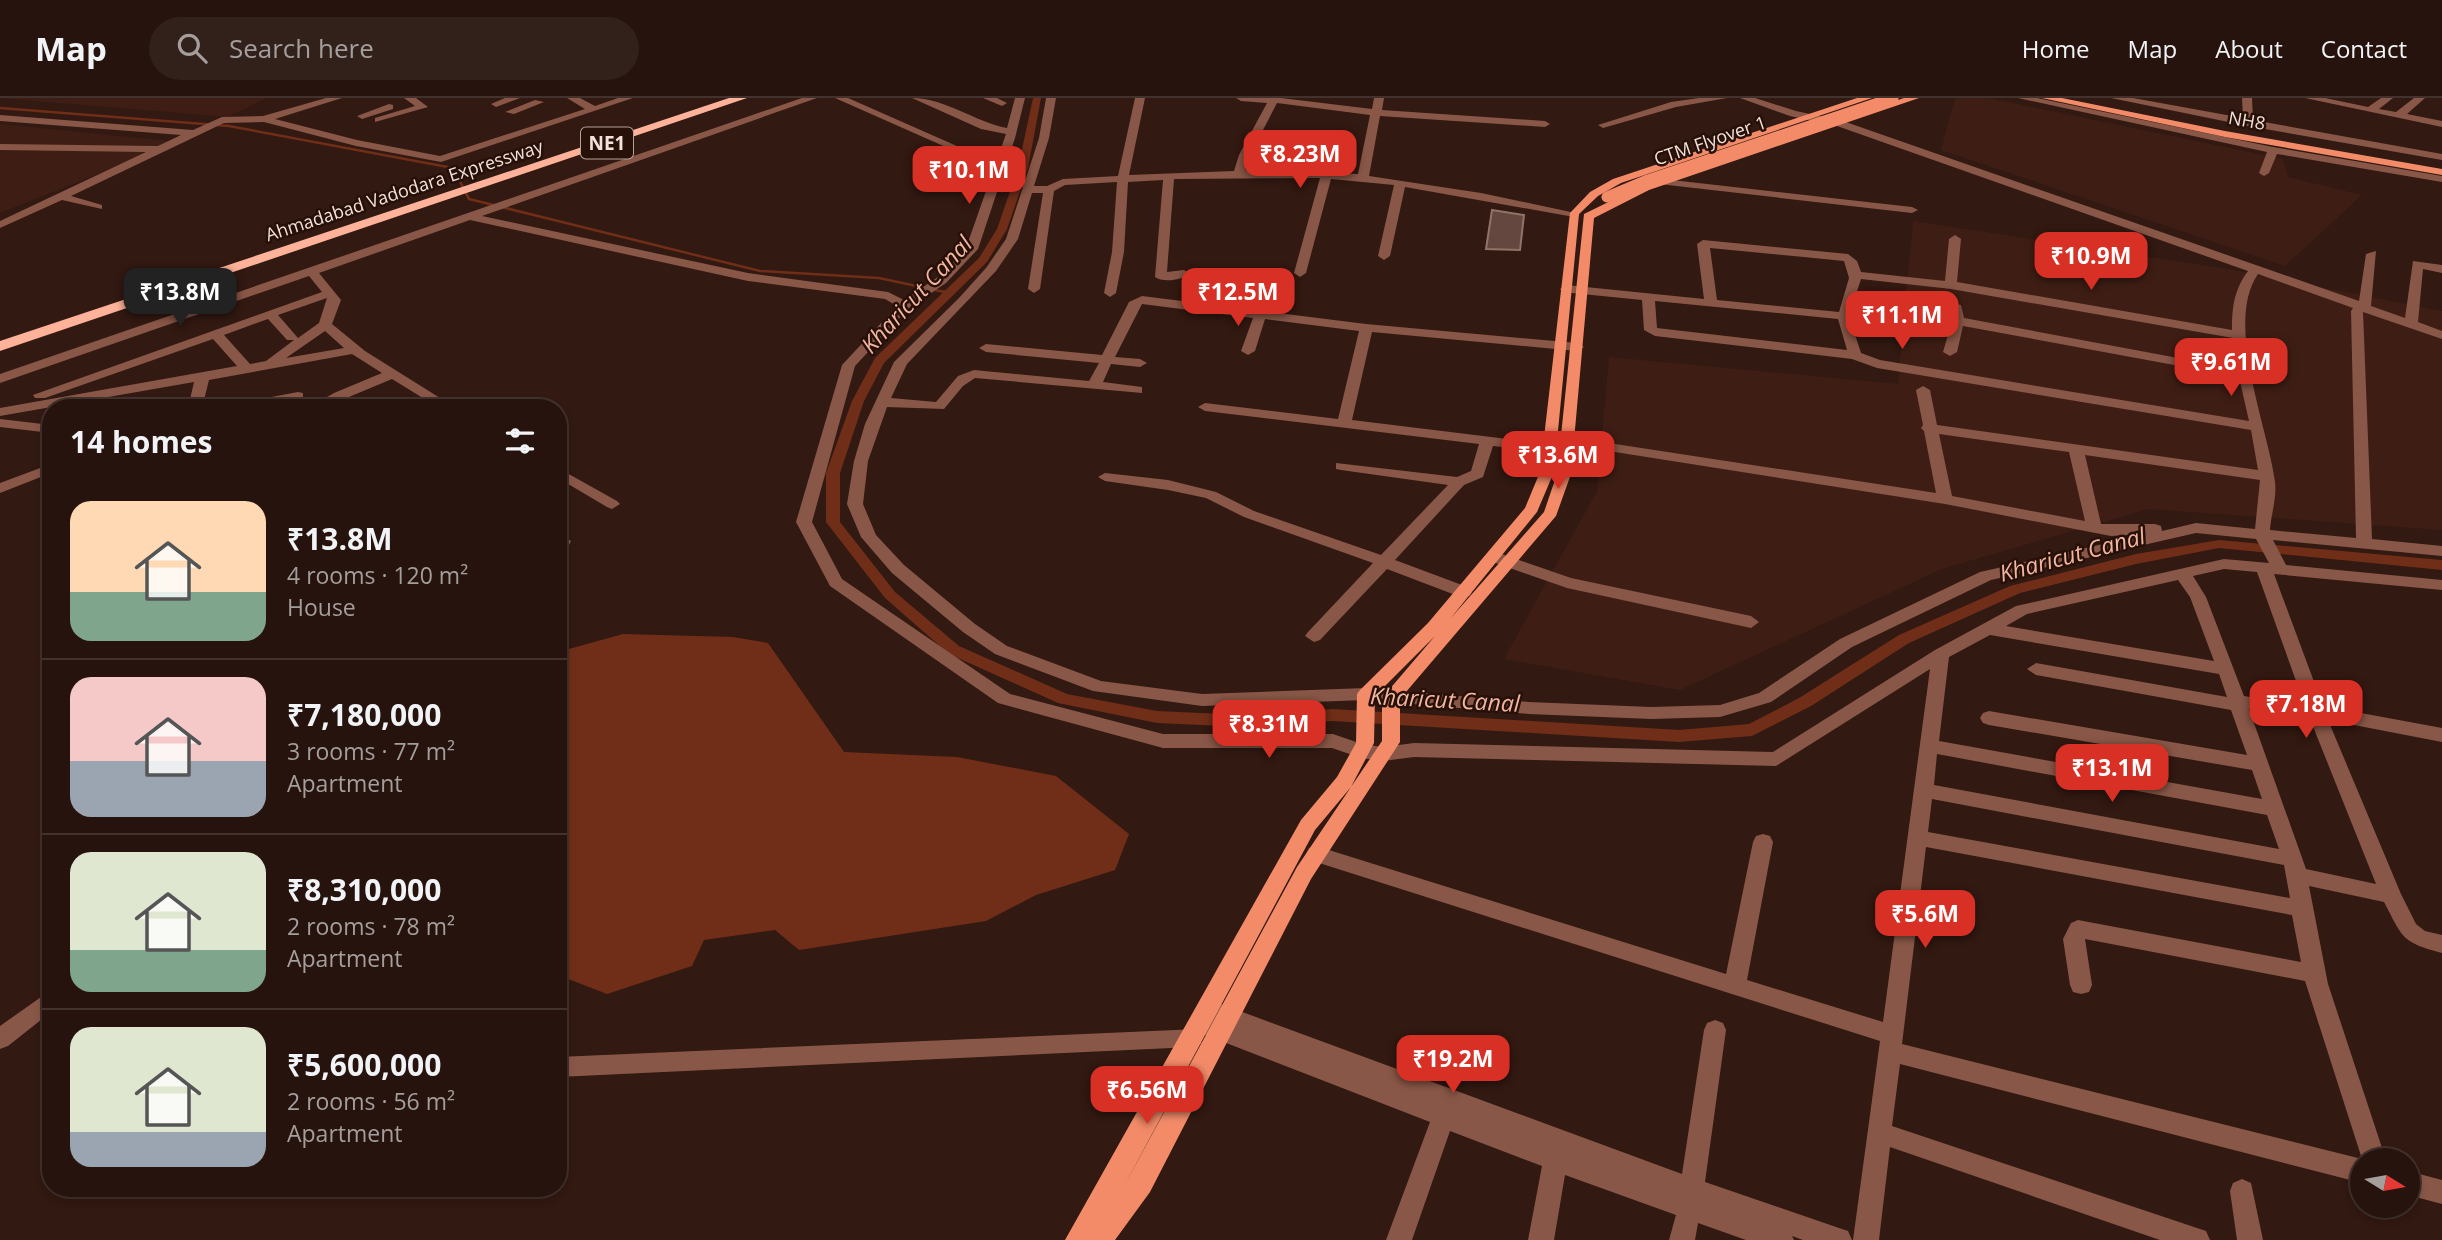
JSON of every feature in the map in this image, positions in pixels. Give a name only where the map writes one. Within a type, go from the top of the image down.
[{"type":"highway","name":"Ahmadabad Vadodara Expressway","points":[[0,346],[714,98]]},
{"type":"highway","name":"Ahmadabad Vadodara Expressway","points":[[474,182],[741,98]]},
{"type":"highway","name":"Ahmadabad Vadodara Expressway","points":[[0,334],[438,194]]},
{"type":"main road","points":[[1078,1240],[1316,854],[1375,748],[1391,700],[1551,513],[1564,474],[1577,347],[1582,290],[1579,214],[1594,194],[1617,181],[1802,117],[1867,98]]},
{"type":"main road","name":"CTM Flyover 1","points":[[1579,214],[1607,197],[1646,181],[1893,98]]},
{"type":"main road","points":[[1579,214],[1663,182],[1914,98]]},
{"type":"main road","name":"NH8","points":[[2047,98],[2442,176]]},
{"type":"main road","name":"NH8","points":[[2093,98],[2442,162]]},
{"type":"main road","points":[[1375,748],[1366,699],[1434,627],[1532,509],[1547,472],[1566,289],[1579,239]]},
{"type":"main road","points":[[1100,1240],[1141,1184],[1212,1024],[1308,825],[1375,748]]},
{"type":"street","points":[[0,225],[220,121],[264,119],[337,98]]},
{"type":"street","points":[[350,108],[382,98]]},
{"type":"street","points":[[496,104],[514,98]]},
{"type":"street","points":[[572,98],[591,108]]},
{"type":"street","points":[[264,119],[343,140],[441,159],[591,108],[612,98]]},
{"type":"street","points":[[536,123],[628,98]]},
{"type":"street","points":[[0,379],[812,98]]},
{"type":"street","points":[[840,98],[970,154]]},
{"type":"street","points":[[917,98],[985,127],[1012,132]]},
{"type":"street","points":[[988,98],[1002,103]]},
{"type":"street","points":[[1020,98],[1012,132],[960,282],[905,305],[849,365],[804,522],[836,582],[1004,699],[1163,741],[1333,741],[1375,748],[1414,750],[1776,759],[1941,654],[2022,610],[2224,564],[2442,585]]},
{"type":"street","points":[[1052,98],[1044,138],[1012,239],[960,282],[901,362],[881,402],[861,461],[855,504],[869,537],[929,598],[1001,650],[1099,687],[1147,695],[1243,701],[1366,699],[1651,713],[1720,711],[1765,698],[1846,643],[1986,576],[2196,527]]},
{"type":"street","points":[[1110,293],[1118,252],[1124,179],[1140,98]]},
{"type":"street","points":[[1241,98],[1376,113],[1545,124]]},
{"type":"street","points":[[1363,178],[1379,98]]},
{"type":"street","points":[[1603,125],[1675,104],[1722,98]]},
{"type":"street","points":[[1745,98],[1802,117],[1835,124],[2442,338]]},
{"type":"street","points":[[2022,98],[2273,149],[2442,176]]},
{"type":"street","points":[[2116,98],[2442,157]]},
{"type":"street","points":[[2247,98],[2248,123]]},
{"type":"street","points":[[2310,98],[2442,124]]},
{"type":"street","points":[[2370,110],[2388,98]]},
{"type":"street","points":[[2399,115],[2420,98]]},
{"type":"street","points":[[362,116],[411,99],[423,107],[379,120]]},
{"type":"street","points":[[1239,173],[1241,160],[1266,120],[1273,100]]},
{"type":"street","points":[[510,111],[539,101],[563,114]]},
{"type":"street","points":[[0,118],[198,132]]},
{"type":"street","points":[[0,147],[159,149]]},
{"type":"street","points":[[2264,173],[2273,149]]},
{"type":"street","points":[[1028,190],[1049,189],[1063,182],[1239,173],[1326,175],[1363,178],[1579,214]]},
{"type":"street","points":[[1300,273],[1326,175]]},
{"type":"street","points":[[1169,177],[1161,277],[1184,274]]},
{"type":"street","points":[[1663,182],[1912,209]]},
{"type":"street","points":[[1384,256],[1400,184]]},
{"type":"street","points":[[1034,289],[1049,189]]},
{"type":"street","points":[[63,197],[98,206]]},
{"type":"street","points":[[467,216],[748,276],[888,296],[905,305]]},
{"type":"street","points":[[1951,285],[1955,239]]},
{"type":"street","points":[[1711,304],[1703,244],[1848,258],[1853,262],[1856,275],[1843,316],[1855,355]]},
{"type":"street","points":[[2364,543],[2360,310],[2372,254]]},
{"type":"street","points":[[2411,325],[2417,264],[2442,269]]},
{"type":"street","points":[[267,365],[326,325],[335,300],[310,270]]},
{"type":"street","points":[[2252,272],[2240,296],[2239,335],[2243,374],[2259,427],[2268,488],[2263,536],[2317,714],[2391,895],[2409,930],[2419,938],[2442,944]]},
{"type":"street","points":[[1856,275],[1951,285],[2239,335]]},
{"type":"street","points":[[1566,289],[1843,316]]},
{"type":"street","points":[[40,395],[330,293]]},
{"type":"street","points":[[1894,295],[1957,308],[1958,321],[1950,352]]},
{"type":"street","points":[[1648,298],[1650,330],[1656,332],[1855,355],[1877,364],[2259,427]]},
{"type":"street","points":[[1094,386],[1138,300],[1366,328],[1577,347]]},
{"type":"street","points":[[2360,310],[2411,325],[2442,338]]},
{"type":"street","points":[[270,314],[292,337]]},
{"type":"street","points":[[1248,351],[1260,316]]},
{"type":"street","points":[[1958,321],[2243,374]]},
{"type":"street","points":[[326,325],[354,350],[434,399]]},
{"type":"street","points":[[1344,424],[1366,328]]},
{"type":"street","points":[[216,334],[246,368]]},
{"type":"street","points":[[986,348],[1140,363]]},
{"type":"street","points":[[71,399],[354,350]]},
{"type":"street","points":[[75,351],[99,374]]},
{"type":"street","points":[[160,353],[179,374]]},
{"type":"street","points":[[334,399],[391,374]]},
{"type":"street","points":[[881,402],[939,406],[959,380],[974,374],[1137,390]]},
{"type":"street","points":[[197,399],[203,375]]},
{"type":"street","points":[[1923,390],[1928,428],[1944,499]]},
{"type":"street","points":[[282,399],[298,396]]},
{"type":"street","points":[[340,396],[344,399]]},
{"type":"street","points":[[0,412],[42,404]]},
{"type":"street","points":[[1205,407],[1487,442],[1550,443],[1568,440],[1944,499],[2111,531],[2196,527],[2263,536],[2442,551]]},
{"type":"street","points":[[0,423],[42,428]]},
{"type":"street","points":[[1928,428],[2266,476]]},
{"type":"street","points":[[1314,636],[1459,482],[1478,474],[1487,442]]},
{"type":"street","points":[[2076,449],[2094,526]]},
{"type":"street","points":[[1341,466],[1459,482]]},
{"type":"street","points":[[0,488],[42,472]]},
{"type":"street","points":[[567,477],[612,504]]},
{"type":"street","points":[[1105,477],[1168,485],[1211,495],[1249,514],[1464,592]]},
{"type":"street","points":[[1493,556],[1567,583],[1751,622]]},
{"type":"street","points":[[2183,574],[2197,597],[2226,669],[2295,867],[2300,908],[2315,974],[2370,1148]]},
{"type":"street","points":[[1988,629],[2226,669]]},
{"type":"street","points":[[1866,1240],[1941,654]]},
{"type":"street","points":[[2036,669],[2238,703],[2317,714],[2323,712],[2442,735]]},
{"type":"street","points":[[1989,718],[2259,764]]},
{"type":"street","points":[[1930,746],[2274,809]]},
{"type":"street","points":[[1924,790],[2295,867],[2391,895]]},
{"type":"street","points":[[1918,838],[2300,908]]},
{"type":"street","points":[[1735,985],[1763,842]]},
{"type":"street","points":[[1316,854],[1735,985],[1891,1043],[2350,1168]]},
{"type":"street","points":[[2081,985],[2074,939],[2078,929],[2315,974]]},
{"type":"street","points":[[0,1039],[42,1006]]},
{"type":"street","points":[[1212,1024],[1555,1160],[1839,1240]]},
{"type":"street","points":[[567,1066],[1212,1024],[1691,1199],[1781,1240]]},
{"type":"street","points":[[1682,1240],[1691,1199],[1715,1030]]},
{"type":"street","points":[[1399,1240],[1444,1115]]},
{"type":"street","points":[[1880,1133],[2197,1240]]},
{"type":"street","points":[[1541,1240],[1555,1160]]},
{"type":"street","points":[[2420,1186],[2442,1192]]},
{"type":"street","points":[[2242,1191],[2250,1240]]},
{"type":"shaded area","points":[[0,98],[266,98],[228,117]]},
{"type":"shaded area","points":[[1955,98],[1988,98],[2283,159],[2288,177],[2362,195],[2285,266],[1941,150]]},
{"type":"shaded area","points":[[0,124],[179,142],[0,213]]},
{"type":"shaded area","points":[[1913,221],[2228,269],[2442,311],[2442,530],[2148,509],[1942,569],[1680,690],[1504,659],[1597,491],[1609,357],[1898,384]]},
{"type":"shaded area","points":[[623,634],[733,637],[768,643],[844,752],[957,757],[1056,776],[1129,834],[1115,870],[1036,895],[986,921],[799,950],[775,930],[704,940],[692,966],[607,994],[567,978],[567,650]]},
{"type":"building","points":[[1492,210],[1524,215],[1520,250],[1486,249]]},
{"type":"waterway","name":"Kharicut Canal","points":[[1037,98],[1023,168],[1002,229],[983,260],[879,361],[858,401],[833,473],[833,522],[890,595],[954,650],[1064,699],[1157,717],[1245,721],[1333,715],[1679,736],[1752,730],[1805,702],[1904,639],[2015,589],[2136,559],[2219,544],[2442,565]]},
{"type":"waterway","points":[[0,108],[229,126],[453,168],[469,199],[760,271],[879,278],[949,293],[945,292]]}]
